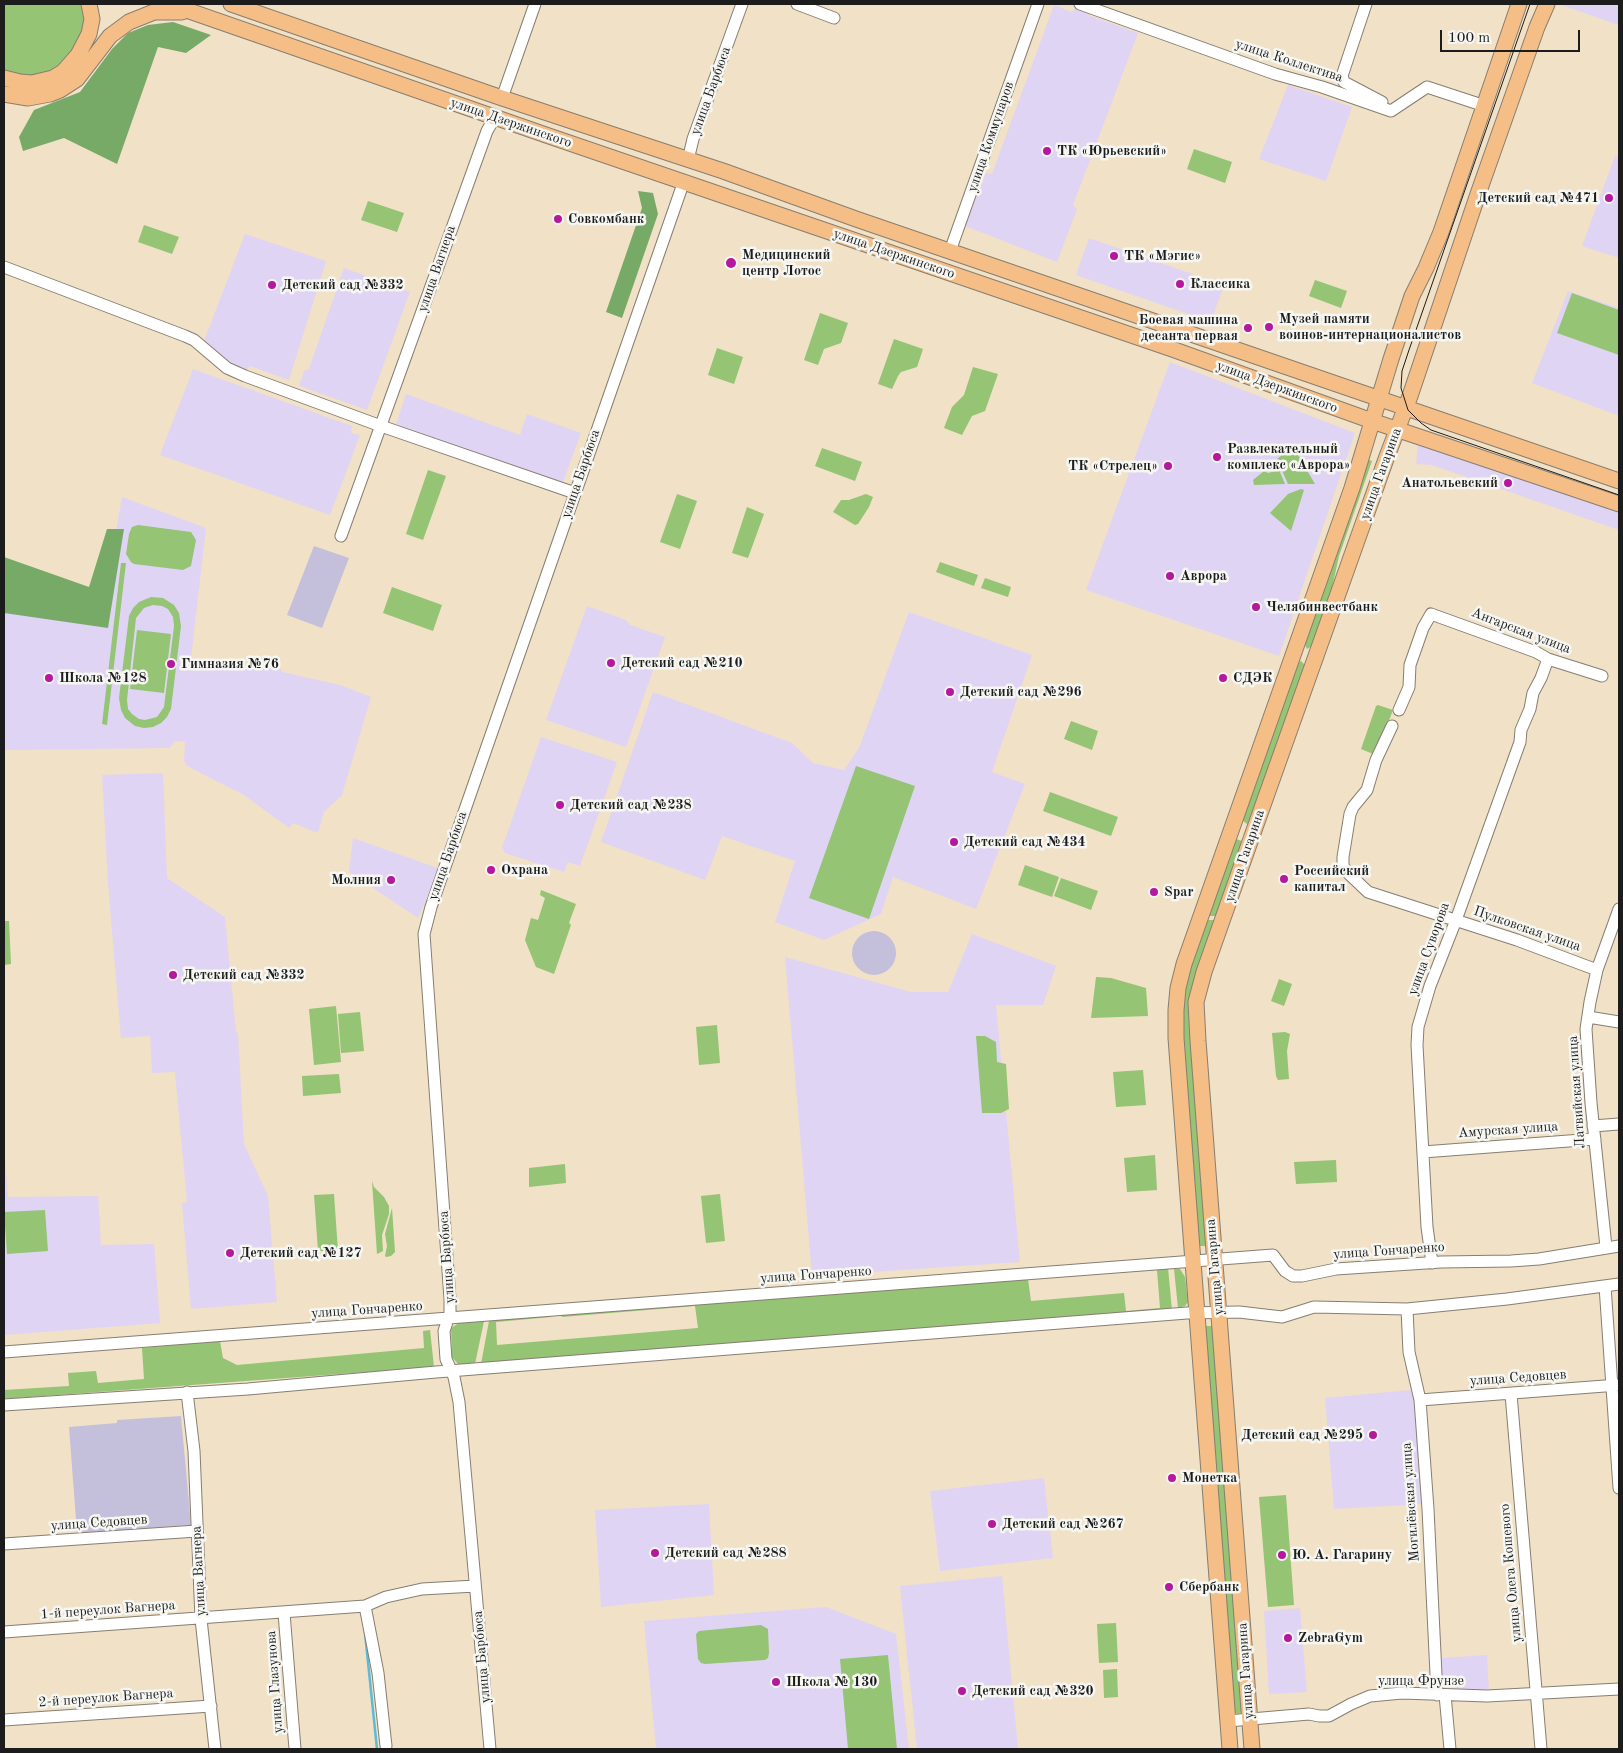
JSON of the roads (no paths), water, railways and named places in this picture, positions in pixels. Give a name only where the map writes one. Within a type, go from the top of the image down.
[{"type":"main road","points":[[4,78],[32,83],[53,78],[63,72],[78,55],[89,34],[92,19],[89,4]]},
{"type":"main road","name":"улица Дзержинского","points":[[169,4],[1052,308],[1372,421],[1619,504]]},
{"type":"main road","name":"улица Дзержинского","points":[[231,4],[502,98],[723,171],[1059,289],[1619,481]]},
{"type":"main road","name":"улица Гагарина","points":[[1230,1749],[1176,1038],[1176,1002],[1184,964],[1352,488],[1412,296],[1441,232],[1519,4]]},
{"type":"main road","name":"улица Гагарина","points":[[1252,1749],[1196,1002],[1204,972],[1252,836],[1406,408],[1536,27],[1547,4]]},
{"type":"main road","points":[[4,94],[28,98],[60,90],[77,79],[110,36],[129,22],[141,16],[160,11],[191,13]]},
{"type":"main road","name":"улица Вагнера","points":[[495,117],[502,98]]},
{"type":"main road","name":"улица Барбюса","points":[[684,181],[688,160]]},
{"type":"main road","name":"улица Коммунаров","points":[[942,270],[950,251]]},
{"type":"main road","points":[[1052,308],[1059,289]]},
{"type":"main road","points":[[1294,651],[1315,658]]},
{"type":"main road","points":[[1232,829],[1252,836]]},
{"type":"street","name":"улица Вагнера","points":[[502,98],[535,4]]},
{"type":"street","name":"улица Барбюса","points":[[688,160],[693,139],[742,4]]},
{"type":"street","points":[[797,4],[834,18]]},
{"type":"street","name":"улица Коммунаров","points":[[950,251],[1038,4]]},
{"type":"street","name":"улица Коллектива","points":[[1080,4],[1275,74],[1322,87],[1391,111],[1395,109]]},
{"type":"street","points":[[1366,4],[1342,76],[1344,82],[1395,109],[1426,87],[1485,106]]},
{"type":"street","name":"улица Вагнера","points":[[341,536],[487,131],[495,117]]},
{"type":"street","name":"улица Барбюса","points":[[490,1749],[459,1402],[452,1371],[446,1359],[444,1332],[450,1299],[425,945],[426,926],[684,181]]},
{"type":"street","points":[[4,267],[194,340],[227,368],[245,376],[381,426],[575,492]]},
{"type":"street","name":"Ангарская улица","points":[[1399,710],[1409,687],[1410,665],[1423,628],[1431,614],[1536,652],[1548,659],[1602,676]]},
{"type":"street","name":"улица Суворова","points":[[1432,1263],[1427,1228],[1417,1045],[1418,1027],[1430,986],[1456,920],[1520,742],[1521,730],[1530,709],[1533,693],[1548,659]]},
{"type":"street","name":"Пулковская улица","points":[[1392,726],[1376,760],[1367,790],[1353,807],[1350,814],[1343,857],[1343,866],[1348,872],[1368,892],[1517,940],[1597,970]]},
{"type":"street","name":"Латвийская улица","points":[[1606,1247],[1593,1126],[1587,1043],[1588,1017],[1597,970],[1619,909]]},
{"type":"street","points":[[1588,1017],[1619,1022]]},
{"type":"street","points":[[1593,1126],[1619,1124]]},
{"type":"street","name":"Амурская улица","points":[[1423,1152],[1595,1139]]},
{"type":"street","name":"улица Гончаренко","points":[[4,1352],[1273,1255],[1285,1271],[1293,1276],[1302,1276],[1336,1269],[1539,1259],[1619,1246]]},
{"type":"street","points":[[4,1405],[248,1389],[452,1371],[1196,1313],[1239,1312],[1282,1317],[1314,1307],[1407,1309],[1619,1284]]},
{"type":"street","points":[[1605,1286],[1615,1385],[1619,1488]]},
{"type":"street","name":"Могилёвская улица","points":[[1407,1309],[1409,1352],[1420,1400],[1441,1695],[1450,1749]]},
{"type":"street","name":"улица Седовцев","points":[[1420,1400],[1615,1385]]},
{"type":"street","name":"улица Вагнера","points":[[187,1392],[194,1452],[201,1619],[215,1749]]},
{"type":"street","name":"улица Олега Кошевого","points":[[1511,1394],[1541,1749]]},
{"type":"street","name":"улица Седовцев","points":[[4,1544],[196,1531]]},
{"type":"street","name":"1-й переулок Вагнера","points":[[4,1632],[365,1606],[386,1597],[422,1589],[475,1586]]},
{"type":"street","points":[[365,1606],[378,1674],[386,1746]]},
{"type":"street","name":"улица Глазунова","points":[[284,1613],[295,1749]]},
{"type":"street","name":"улица Фрунзе","points":[[1228,1721],[1308,1714],[1329,1716],[1350,1704],[1370,1696],[1402,1693],[1487,1696],[1619,1689]]},
{"type":"street","name":"2-й переулок Вагнера","points":[[4,1720],[211,1706]]},
{"type":"waterway","points":[[365,1633],[377,1749]]},
{"type":"tram line","points":[[1530,4],[1409,350],[1402,371],[1401,388],[1408,410],[1431,430],[1619,495]]},
{"type":"place","name":"ТК «Юрьевский»","points":[[1047,151]]},
{"type":"place","name":"Детский сад №471","points":[[1609,198]]},
{"type":"place","name":"Совкомбанк","points":[[558,219]]},
{"type":"place","name":"ТК «Мэгис»","points":[[1114,256]]},
{"type":"place","name":"Медицинский центр Лотос","points":[[731,263]]},
{"type":"place","name":"Классика","points":[[1180,284]]},
{"type":"place","name":"Детский cад №332","points":[[272,285]]},
{"type":"place","name":"Музей памяти воинов-интернационалистов","points":[[1269,327]]},
{"type":"place","name":"Боевая машина десанта первая","points":[[1248,328]]},
{"type":"place","name":"Развлекательный комплекс «Аврора»","points":[[1217,457]]},
{"type":"place","name":"ТК «Стрелец»","points":[[1168,466]]},
{"type":"place","name":"Анатольевский","points":[[1508,483]]},
{"type":"place","name":"Аврора","points":[[1170,576]]},
{"type":"place","name":"Челябинвестбанк","points":[[1256,607]]},
{"type":"place","name":"Детский сад №210","points":[[611,663]]},
{"type":"place","name":"Гимназия №76","points":[[171,664]]},
{"type":"place","name":"Школа №128","points":[[49,678]]},
{"type":"place","name":"СДЭК","points":[[1223,678]]},
{"type":"place","name":"Детский сад №296","points":[[950,692]]},
{"type":"place","name":"Детский сад №238","points":[[560,805]]},
{"type":"place","name":"Детский сад №434","points":[[954,842]]},
{"type":"place","name":"Охрана","points":[[491,870]]},
{"type":"place","name":"Российский капитал","points":[[1284,879]]},
{"type":"place","name":"Молния","points":[[391,880]]},
{"type":"place","name":"Spar","points":[[1154,892]]},
{"type":"place","name":"Детский сад №332","points":[[173,975]]},
{"type":"place","name":"Детский сад №127","points":[[230,1253]]},
{"type":"place","name":"Детский сад №295","points":[[1373,1435]]},
{"type":"place","name":"Монетка","points":[[1172,1478]]},
{"type":"place","name":"Детский сад №267","points":[[992,1524]]},
{"type":"place","name":"Детский сад №288","points":[[655,1553]]},
{"type":"place","name":"Ю. А. Гагарину","points":[[1282,1555]]},
{"type":"place","name":"Сбербанк","points":[[1169,1587]]},
{"type":"place","name":"ZebraGym","points":[[1288,1638]]},
{"type":"place","name":"Школа № 130","points":[[776,1682]]},
{"type":"place","name":"Детский сад №320","points":[[962,1691]]}]
